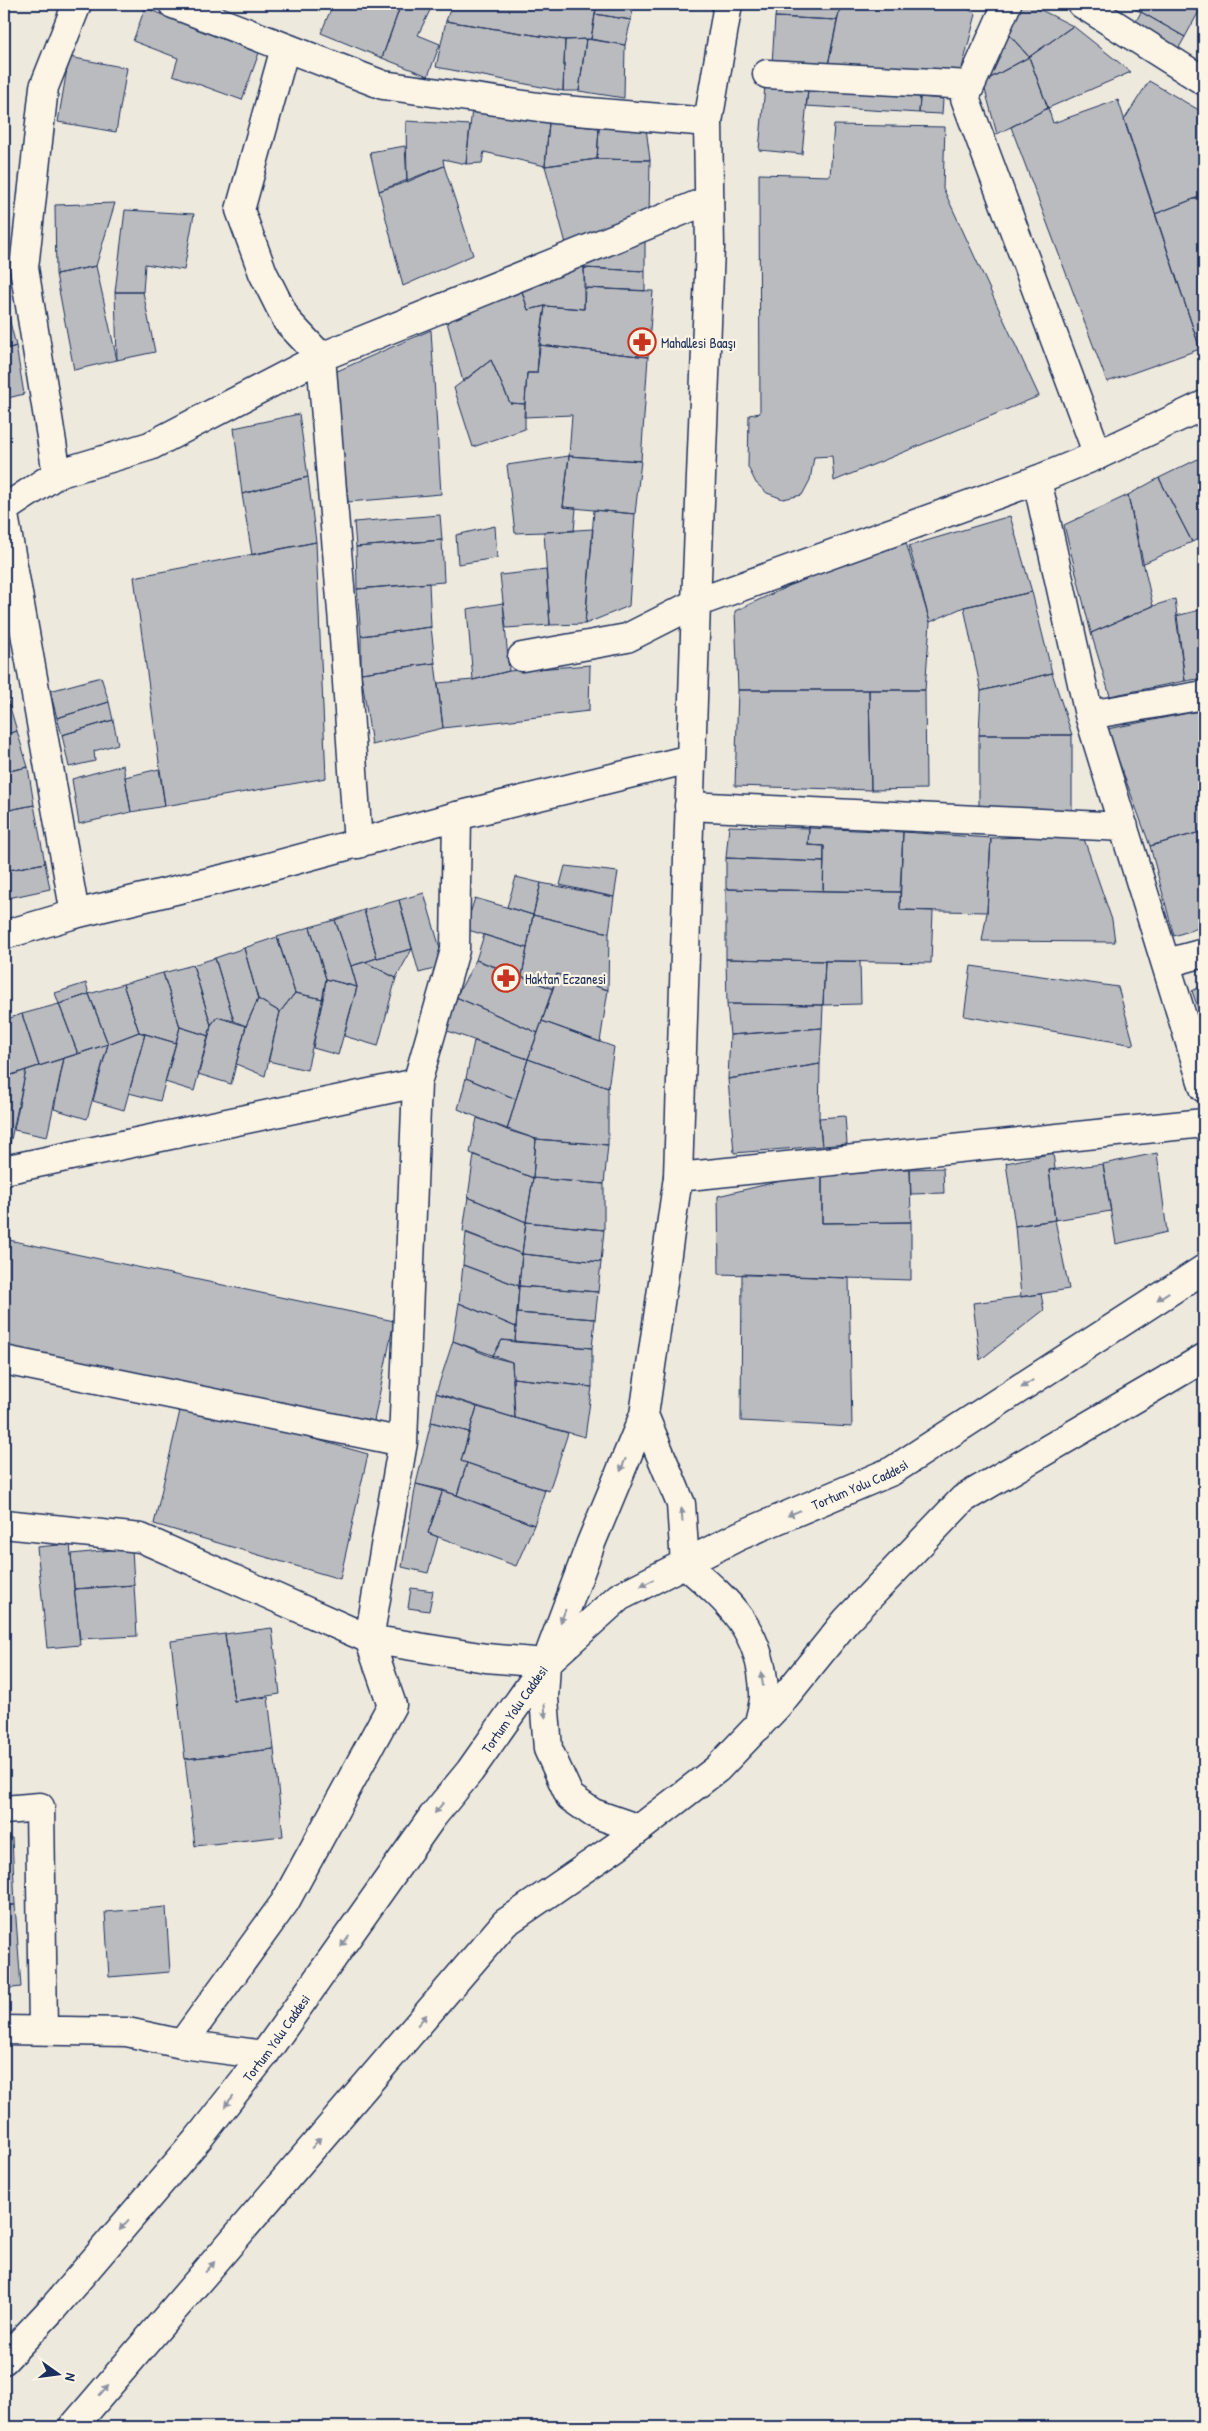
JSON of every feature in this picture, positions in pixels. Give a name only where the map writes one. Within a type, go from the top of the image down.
[{"type":"main road","points":[[57,474],[24,268],[44,87],[77,4]]},
{"type":"main road","points":[[173,4],[383,86],[553,109],[708,122]]},
{"type":"main road","points":[[639,1830],[593,1813],[570,1797],[548,1750],[544,1698],[546,1663],[591,1543],[644,1415],[678,1177],[690,759],[710,248],[708,122],[728,4]]},
{"type":"main road","points":[[1007,4],[965,98],[1098,455]]},
{"type":"main road","points":[[1082,4],[1204,81]]},
{"type":"main road","points":[[285,48],[240,210],[263,273],[287,320],[322,357],[358,844]]},
{"type":"main road","points":[[767,74],[970,85]]},
{"type":"main road","points":[[4,509],[57,474],[150,446],[322,357],[709,200]]},
{"type":"main road","points":[[522,657],[627,638],[696,604],[1037,480],[1098,455],[1204,405]]},
{"type":"main road","points":[[1037,480],[1089,715],[1204,1088]]},
{"type":"main road","points":[[4,515],[75,914]]},
{"type":"main road","points":[[1089,715],[1204,695]]},
{"type":"main road","points":[[4,936],[75,914],[358,844],[457,816],[690,759]]},
{"type":"main road","points":[[689,806],[1124,827]]},
{"type":"main road","points":[[182,2044],[285,1902],[392,1705],[369,1639],[403,1442],[418,1084],[455,950],[457,816]]},
{"type":"main road","points":[[1167,963],[1204,953]]},
{"type":"main road","points":[[4,1170],[418,1084]]},
{"type":"main road","points":[[678,1177],[1204,1123]]},
{"type":"main road","name":"Tortum Yolu Caddesi","points":[[4,2360],[54,2307],[198,2139],[264,2055],[433,1816],[470,1771],[546,1663],[619,1597],[740,1536],[892,1471],[1204,1269]]},
{"type":"main road","points":[[73,2427],[505,1923],[639,1830],[717,1769],[758,1727],[846,1621],[963,1499],[1204,1358]]},
{"type":"main road","points":[[4,1360],[403,1442]]},
{"type":"main road","points":[[644,1415],[681,1504],[685,1564],[722,1596],[741,1620],[758,1651],[764,1694],[758,1727]]},
{"type":"main road","points":[[4,1524],[141,1538],[369,1639],[486,1658],[546,1663]]},
{"type":"main road","points":[[4,1810],[40,1807],[43,2030]]},
{"type":"main road","points":[[4,2030],[127,2032],[182,2044],[264,2055]]},
{"type":"building","points":[[333,4],[401,4],[382,58],[321,33]]},
{"type":"building","points":[[401,4],[433,4],[418,35],[440,44],[428,76],[382,58]]},
{"type":"building","points":[[452,4],[597,4],[591,39],[565,40],[446,21]]},
{"type":"building","points":[[597,4],[634,4],[631,20],[595,14]]},
{"type":"building","points":[[777,4],[841,4],[837,20],[775,17]]},
{"type":"building","points":[[841,4],[960,4],[976,14],[961,72],[828,65]]},
{"type":"building","points":[[1020,4],[1029,4],[1073,26],[1029,57],[1007,32]]},
{"type":"building","points":[[1126,4],[1146,4],[1141,12]]},
{"type":"building","points":[[1146,4],[1203,4],[1185,37],[1141,12]]},
{"type":"building","points":[[145,8],[260,50],[242,100],[173,75],[178,58],[133,41]]},
{"type":"building","points":[[1141,12],[1185,37],[1176,53],[1132,29]]},
{"type":"building","points":[[595,14],[631,20],[625,45],[591,39]]},
{"type":"building","points":[[775,17],[837,20],[828,65],[772,64]]},
{"type":"building","points":[[446,21],[565,40],[563,91],[436,67]]},
{"type":"building","points":[[1073,26],[1131,72],[1048,108],[1029,57]]},
{"type":"building","points":[[1007,32],[1029,57],[983,82]]},
{"type":"building","points":[[586,39],[625,45],[624,98],[579,91]]},
{"type":"building","points":[[586,39],[579,91],[563,91],[565,40]]},
{"type":"building","points":[[69,57],[127,68],[116,132],[58,122]]},
{"type":"building","points":[[1029,57],[1048,108],[997,134],[983,82]]},
{"type":"building","points":[[1149,81],[1204,113],[1204,195],[1155,214],[1124,120]]},
{"type":"building","points":[[765,86],[808,90],[802,154],[759,150]]},
{"type":"building","points":[[808,90],[920,97],[919,113],[806,106]]},
{"type":"building","points":[[920,97],[943,99],[942,114],[919,113]]},
{"type":"building","points":[[1118,100],[1200,349],[1107,382],[1011,127],[1048,108],[1053,123]]},
{"type":"building","points":[[472,109],[549,123],[545,166],[484,152],[482,163],[466,164]]},
{"type":"building","points":[[406,121],[470,125],[466,164],[443,159],[444,166],[407,182]]},
{"type":"building","points":[[549,123],[599,128],[597,159],[545,166]]},
{"type":"building","points":[[834,125],[945,127],[943,188],[1039,396],[834,481],[832,456],[814,457],[810,480],[802,495],[783,499],[767,493],[756,483],[748,467],[749,415],[760,413],[759,174],[830,176]]},
{"type":"building","points":[[599,128],[646,128],[650,160],[597,159]]},
{"type":"building","points":[[405,146],[407,182],[379,191],[370,152]]},
{"type":"building","points":[[597,159],[650,160],[649,217],[568,251],[545,166]]},
{"type":"building","points":[[444,166],[473,255],[403,286],[379,191]]},
{"type":"building","points":[[1204,195],[1204,347],[1200,349],[1155,214]]},
{"type":"building","points":[[115,203],[96,266],[56,274],[55,205]]},
{"type":"building","points":[[125,210],[194,214],[184,270],[145,264],[143,292],[115,292]]},
{"type":"building","points":[[645,240],[645,271],[584,268],[582,259]]},
{"type":"building","points":[[582,259],[584,268],[584,309],[545,306],[528,310],[520,285]]},
{"type":"building","points":[[96,266],[117,360],[74,370],[56,274]]},
{"type":"building","points":[[584,268],[645,271],[645,291],[585,288]]},
{"type":"building","points":[[520,285],[528,310],[545,306],[537,373],[527,373],[525,404],[510,403],[491,360],[463,382],[447,322]]},
{"type":"building","points":[[585,288],[653,291],[648,357],[539,345],[545,306],[584,309]]},
{"type":"building","points":[[115,292],[143,292],[155,352],[117,360]]},
{"type":"building","points":[[8,314],[16,346],[4,350],[4,315]]},
{"type":"building","points":[[431,330],[441,494],[348,502],[335,372]]},
{"type":"building","points":[[539,345],[648,357],[641,461],[569,456],[572,415],[524,417],[527,373],[537,373]]},
{"type":"building","points":[[16,346],[24,394],[4,399],[4,350]]},
{"type":"building","points":[[491,360],[510,403],[525,404],[525,429],[473,447],[454,388]]},
{"type":"building","points":[[299,414],[308,477],[242,494],[234,428]]},
{"type":"building","points":[[569,456],[641,461],[635,514],[563,507]]},
{"type":"building","points":[[569,456],[563,507],[576,508],[574,531],[515,533],[507,465]]},
{"type":"building","points":[[1204,456],[1204,536],[1192,542],[1159,478]]},
{"type":"building","points":[[308,477],[316,542],[252,555],[242,494]]},
{"type":"building","points":[[1159,478],[1192,542],[1142,564],[1128,495]]},
{"type":"building","points":[[1128,495],[1153,606],[1091,633],[1064,525]]},
{"type":"building","points":[[594,510],[635,514],[629,606],[585,624]]},
{"type":"building","points":[[440,515],[442,540],[356,547],[354,522]]},
{"type":"building","points":[[1010,516],[1032,592],[964,607],[930,622],[909,546]]},
{"type":"building","points":[[495,526],[497,558],[458,564],[456,535]]},
{"type":"building","points":[[593,529],[585,624],[550,625],[544,532]]},
{"type":"building","points":[[903,533],[930,622],[925,690],[738,690],[735,611]]},
{"type":"building","points":[[442,540],[444,582],[357,589],[356,547]]},
{"type":"building","points":[[316,542],[326,778],[165,806],[134,577]]},
{"type":"building","points":[[546,570],[550,625],[506,628],[500,575]]},
{"type":"building","points":[[429,583],[431,627],[361,636],[357,589]]},
{"type":"building","points":[[1032,592],[1052,673],[981,691],[964,607]]},
{"type":"building","points":[[1175,599],[1185,681],[1110,696],[1091,633],[1153,606]]},
{"type":"building","points":[[503,603],[509,671],[473,680],[467,609]]},
{"type":"building","points":[[1204,609],[1204,678],[1185,681],[1176,616]]},
{"type":"building","points":[[431,627],[435,663],[361,673],[361,636]]},
{"type":"building","points":[[4,633],[8,653],[4,654]]},
{"type":"building","points":[[435,663],[443,728],[372,745],[361,673]]},
{"type":"building","points":[[590,665],[589,711],[443,728],[438,683],[473,680],[509,671]]},
{"type":"building","points":[[1052,673],[1072,735],[979,735],[981,691]]},
{"type":"building","points":[[101,677],[109,702],[57,718],[50,691]]},
{"type":"building","points":[[738,690],[869,690],[871,790],[735,786]]},
{"type":"building","points":[[869,690],[925,690],[926,789],[871,790]]},
{"type":"building","points":[[4,694],[6,694],[17,731],[4,735]]},
{"type":"building","points":[[109,702],[113,720],[62,735],[57,718]]},
{"type":"building","points":[[1204,710],[1204,831],[1150,846],[1107,729]]},
{"type":"building","points":[[113,720],[118,744],[94,751],[95,761],[69,767],[62,735]]},
{"type":"building","points":[[17,731],[28,767],[4,772],[4,735]]},
{"type":"building","points":[[979,735],[1072,735],[1072,813],[979,813]]},
{"type":"building","points":[[123,765],[131,812],[79,824],[72,779]]},
{"type":"building","points":[[28,767],[34,805],[4,811],[4,772]]},
{"type":"building","points":[[159,769],[165,806],[131,812],[125,777]]},
{"type":"building","points":[[34,805],[45,863],[4,871],[4,811]]},
{"type":"building","points":[[729,826],[809,828],[808,845],[824,846],[824,862],[726,858]]},
{"type":"building","points":[[809,828],[903,832],[900,892],[823,891],[824,846],[808,845]]},
{"type":"building","points":[[1204,831],[1204,926],[1174,936],[1150,846]]},
{"type":"building","points":[[903,832],[991,838],[987,912],[900,910]]},
{"type":"building","points":[[1083,836],[1112,920],[1115,942],[982,941],[987,912],[991,838]]},
{"type":"building","points":[[726,858],[824,862],[823,891],[726,889]]},
{"type":"building","points":[[45,863],[50,889],[4,899],[4,871]]},
{"type":"building","points":[[565,866],[618,872],[614,897],[560,885]]},
{"type":"building","points":[[516,877],[541,883],[533,915],[507,907]]},
{"type":"building","points":[[541,883],[614,897],[609,933],[533,915]]},
{"type":"building","points":[[726,889],[900,892],[900,910],[933,911],[931,963],[726,959]]},
{"type":"building","points":[[424,893],[445,966],[419,973],[399,900]]},
{"type":"building","points":[[475,898],[533,915],[527,948],[465,929]]},
{"type":"building","points":[[399,900],[412,949],[377,958],[364,910]]},
{"type":"building","points":[[364,910],[377,958],[351,966],[335,920]]},
{"type":"building","points":[[533,915],[609,933],[608,990],[557,974],[553,989],[522,976]]},
{"type":"building","points":[[335,920],[357,987],[326,979],[310,927]]},
{"type":"building","points":[[310,927],[326,979],[323,999],[295,993],[277,937]]},
{"type":"building","points":[[484,935],[527,948],[522,976],[476,960]]},
{"type":"building","points":[[277,937],[295,993],[280,1012],[258,999],[244,948]]},
{"type":"building","points":[[244,948],[258,999],[246,1026],[234,1021],[215,958]]},
{"type":"building","points":[[412,949],[396,978],[365,962],[377,958]]},
{"type":"building","points":[[215,958],[234,1021],[217,1017],[211,1025],[193,965]]},
{"type":"building","points":[[726,959],[825,961],[823,1005],[727,1004]]},
{"type":"building","points":[[476,960],[553,989],[538,1033],[456,997]]},
{"type":"building","points":[[825,961],[860,961],[861,1004],[823,1005]]},
{"type":"building","points":[[365,962],[396,978],[378,1046],[344,1036],[357,987],[351,966]]},
{"type":"building","points":[[193,965],[211,1025],[209,1036],[180,1027],[163,973]]},
{"type":"building","points":[[971,966],[1118,987],[1134,1045],[964,1016]]},
{"type":"building","points":[[163,973],[180,1027],[176,1043],[139,1032],[123,984]]},
{"type":"building","points":[[557,974],[608,990],[600,1042],[542,1021]]},
{"type":"building","points":[[326,979],[357,987],[338,1055],[313,1048]]},
{"type":"building","points":[[86,983],[89,994],[59,1004],[55,993]]},
{"type":"building","points":[[123,984],[139,1032],[108,1044],[89,994]]},
{"type":"building","points":[[1204,985],[1204,1025],[1192,991]]},
{"type":"building","points":[[295,993],[323,999],[307,1070],[268,1061],[280,1012]]},
{"type":"building","points":[[89,994],[108,1044],[78,1054],[59,1004]]},
{"type":"building","points":[[456,997],[538,1033],[528,1059],[439,1028]]},
{"type":"building","points":[[258,999],[280,1012],[265,1076],[236,1064],[246,1026]]},
{"type":"building","points":[[59,1004],[78,1054],[39,1066],[22,1014]]},
{"type":"building","points":[[727,1004],[823,1005],[822,1028],[730,1035]]},
{"type":"building","points":[[22,1014],[39,1066],[11,1075],[4,1054],[4,1020]]},
{"type":"building","points":[[217,1017],[246,1026],[231,1084],[198,1074],[211,1025]]},
{"type":"building","points":[[542,1021],[614,1047],[608,1088],[528,1059]]},
{"type":"building","points":[[180,1027],[209,1036],[194,1091],[165,1082]]},
{"type":"building","points":[[822,1028],[820,1064],[728,1079],[730,1035]]},
{"type":"building","points":[[139,1032],[145,1034],[124,1110],[93,1101],[108,1044]]},
{"type":"building","points":[[145,1034],[176,1043],[160,1101],[129,1093]]},
{"type":"building","points":[[474,1041],[528,1059],[516,1099],[466,1078]]},
{"type":"building","points":[[108,1044],[87,1119],[54,1109],[64,1058]]},
{"type":"building","points":[[4,1054],[11,1075],[4,1078]]},
{"type":"building","points":[[64,1058],[47,1137],[14,1130],[26,1070]]},
{"type":"building","points":[[528,1059],[608,1088],[608,1145],[536,1139],[507,1130]]},
{"type":"building","points":[[820,1064],[819,1118],[822,1146],[734,1153],[728,1079]]},
{"type":"building","points":[[26,1070],[10,1144],[4,1145],[4,1078]]},
{"type":"building","points":[[466,1078],[516,1099],[507,1130],[458,1109]]},
{"type":"building","points":[[845,1116],[847,1144],[822,1146],[819,1118]]},
{"type":"building","points":[[477,1118],[536,1139],[533,1178],[470,1153]]},
{"type":"building","points":[[536,1139],[608,1145],[604,1184],[533,1178]]},
{"type":"building","points":[[1053,1153],[1055,1169],[1049,1170],[1055,1220],[1015,1226],[1006,1163]]},
{"type":"building","points":[[1157,1153],[1167,1232],[1116,1244],[1103,1164]]},
{"type":"building","points":[[474,1155],[533,1178],[526,1222],[468,1197]]},
{"type":"building","points":[[1103,1164],[1111,1211],[1055,1220],[1049,1170]]},
{"type":"building","points":[[943,1168],[944,1193],[911,1194],[910,1169]]},
{"type":"building","points":[[910,1169],[911,1222],[822,1223],[822,1171]]},
{"type":"building","points":[[822,1171],[822,1223],[911,1222],[911,1280],[719,1274],[718,1196]]},
{"type":"building","points":[[533,1178],[604,1184],[604,1230],[526,1222]]},
{"type":"building","points":[[468,1197],[526,1222],[522,1254],[463,1231]]},
{"type":"building","points":[[1055,1220],[1069,1289],[1021,1297],[1015,1226]]},
{"type":"building","points":[[526,1222],[604,1230],[601,1262],[522,1254]]},
{"type":"building","points":[[466,1233],[522,1254],[519,1286],[463,1265]]},
{"type":"building","points":[[4,1239],[394,1321],[374,1421],[4,1346]]},
{"type":"building","points":[[522,1254],[601,1262],[598,1292],[519,1286]]},
{"type":"building","points":[[463,1265],[519,1286],[516,1327],[459,1303]]},
{"type":"building","points":[[742,1274],[849,1278],[852,1427],[741,1421]]},
{"type":"building","points":[[519,1286],[598,1292],[595,1319],[517,1313]]},
{"type":"building","points":[[1041,1294],[1044,1310],[980,1360],[973,1303]]},
{"type":"building","points":[[459,1303],[516,1327],[515,1342],[502,1340],[492,1357],[453,1341]]},
{"type":"building","points":[[517,1313],[595,1319],[592,1348],[515,1342]]},
{"type":"building","points":[[502,1340],[592,1348],[592,1387],[513,1378],[512,1362],[492,1357]]},
{"type":"building","points":[[453,1341],[512,1362],[515,1418],[436,1393]]},
{"type":"building","points":[[513,1378],[592,1387],[585,1437],[515,1418]]},
{"type":"building","points":[[436,1393],[477,1407],[469,1432],[431,1422]]},
{"type":"building","points":[[182,1402],[368,1454],[340,1579],[154,1524]]},
{"type":"building","points":[[477,1407],[568,1433],[549,1491],[461,1461]]},
{"type":"building","points":[[431,1422],[469,1432],[461,1461],[467,1463],[457,1495],[416,1484]]},
{"type":"building","points":[[467,1463],[545,1490],[534,1525],[457,1495]]},
{"type":"building","points":[[416,1484],[443,1490],[428,1533],[438,1537],[428,1573],[402,1567]]},
{"type":"building","points":[[443,1490],[534,1525],[516,1566],[428,1533]]},
{"type":"building","points":[[70,1544],[80,1645],[47,1648],[37,1547]]},
{"type":"building","points":[[132,1548],[134,1585],[74,1589],[71,1554]]},
{"type":"building","points":[[134,1585],[137,1636],[80,1639],[74,1589]]},
{"type":"building","points":[[411,1588],[433,1591],[429,1611],[408,1608]]},
{"type":"building","points":[[272,1628],[280,1694],[234,1701],[225,1634]]},
{"type":"building","points":[[225,1634],[234,1701],[268,1697],[274,1749],[185,1759],[171,1641]]},
{"type":"building","points":[[274,1749],[283,1836],[195,1846],[185,1759]]},
{"type":"building","points":[[4,1838],[12,1838],[15,1905],[4,1905]]},
{"type":"building","points":[[4,1905],[15,1905],[21,1987],[4,1989]]},
{"type":"building","points":[[166,1907],[170,1972],[109,1977],[105,1912]]},
{"type":"place","name":"Mahallesi Baaşı","points":[[642,342]]},
{"type":"place","name":"Haktan Eczanesi","points":[[506,978]]}]
